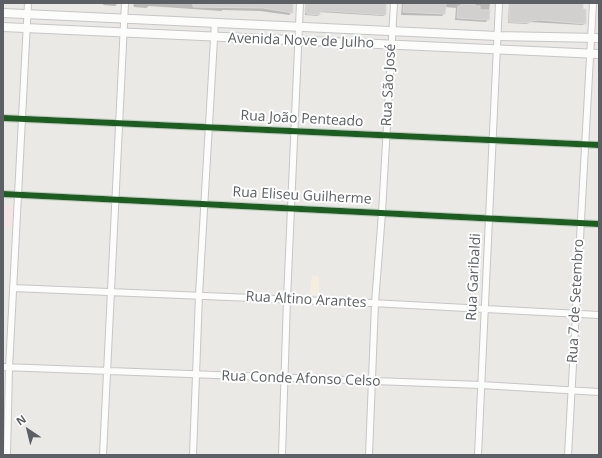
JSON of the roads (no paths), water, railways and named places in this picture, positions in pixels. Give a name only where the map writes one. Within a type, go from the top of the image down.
[{"type":"main road","name":"Avenida Nove de Julho","points":[[3,13],[497,36],[595,38]]},
{"type":"main road","name":"Avenida Nove de Julho","points":[[3,27],[599,54]]},
{"type":"street","points":[[7,455],[6,367],[13,288],[28,3]]},
{"type":"street","points":[[103,455],[114,199],[125,3]]},
{"type":"street","points":[[282,455],[287,299],[300,3]]},
{"type":"street","name":"Rua São José","points":[[369,455],[375,303],[387,135],[394,3]]},
{"type":"street","name":"Rua Garibaldi","points":[[478,455],[499,3]]},
{"type":"street","name":"Rua 7 de Setembro","points":[[568,455],[584,145],[590,54],[595,38],[593,3]]},
{"type":"street","points":[[192,455],[199,295],[215,22]]},
{"type":"street","name":"Rua João Penteado","points":[[3,118],[599,145]]},
{"type":"street","name":"Rua Eliseu Guilherme","points":[[3,194],[599,224]]},
{"type":"street","name":"Rua Altino Arantes","points":[[13,288],[485,308],[599,315]]},
{"type":"street","name":"Rua Conde Afonso Celso","points":[[6,367],[481,385],[599,392]]}]
